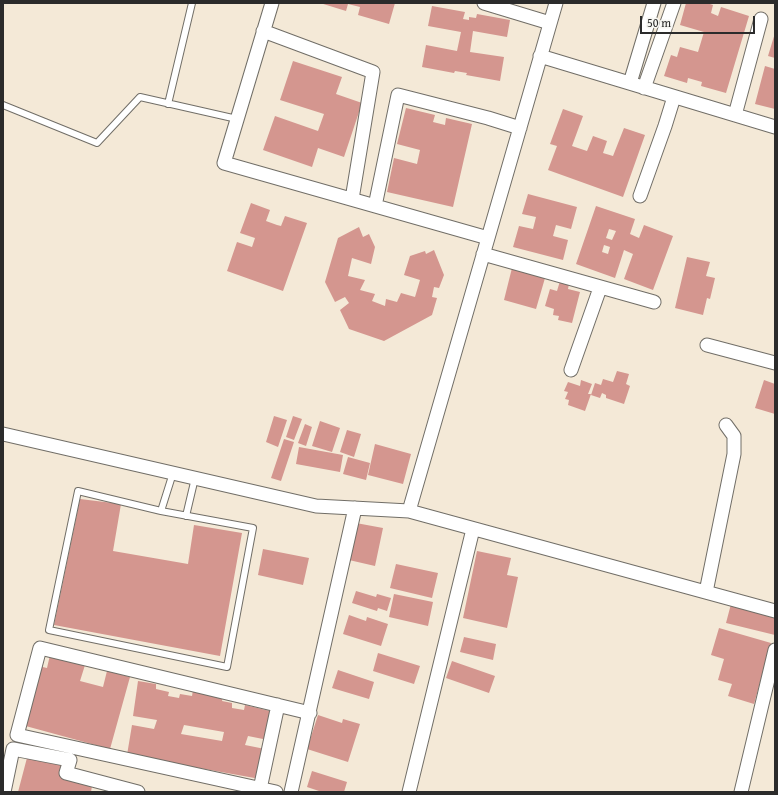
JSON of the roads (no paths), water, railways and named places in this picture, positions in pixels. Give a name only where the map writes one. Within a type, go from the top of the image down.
[{"type":"street","points":[[272,3],[224,163],[488,238]]},
{"type":"street","points":[[484,3],[550,23]]},
{"type":"street","points":[[409,511],[556,3]]},
{"type":"street","points":[[630,83],[654,3]]},
{"type":"street","points":[[644,88],[674,3]]},
{"type":"street","points":[[735,115],[761,19]]},
{"type":"street","points":[[263,31],[373,72],[352,199]]},
{"type":"street","points":[[540,56],[775,127]]},
{"type":"street","points":[[375,206],[398,95],[488,118],[520,128]]},
{"type":"street","points":[[640,196],[674,97]]},
{"type":"street","points":[[483,254],[654,302]]},
{"type":"street","points":[[571,370],[600,288]]},
{"type":"street","points":[[707,344],[775,363]]},
{"type":"street","points":[[706,592],[734,454],[734,436],[726,425]]},
{"type":"street","points":[[3,434],[316,506],[409,511],[775,611]]},
{"type":"street","points":[[292,792],[355,508]]},
{"type":"street","points":[[409,792],[473,529]]},
{"type":"street","points":[[276,792],[18,735],[40,648],[310,713]]},
{"type":"street","points":[[740,792],[775,650]]},
{"type":"street","points":[[260,789],[278,705]]},
{"type":"street","points":[[4,792],[13,749],[70,760],[66,773],[138,792]]},
{"type":"lane","points":[[168,104],[192,3]]},
{"type":"lane","points":[[3,105],[97,143],[140,97],[237,119]]},
{"type":"lane","points":[[161,511],[173,473]]},
{"type":"lane","points":[[186,516],[195,478]]},
{"type":"lane","points":[[78,491],[161,511],[253,528],[227,667],[49,630],[78,491]]}]
